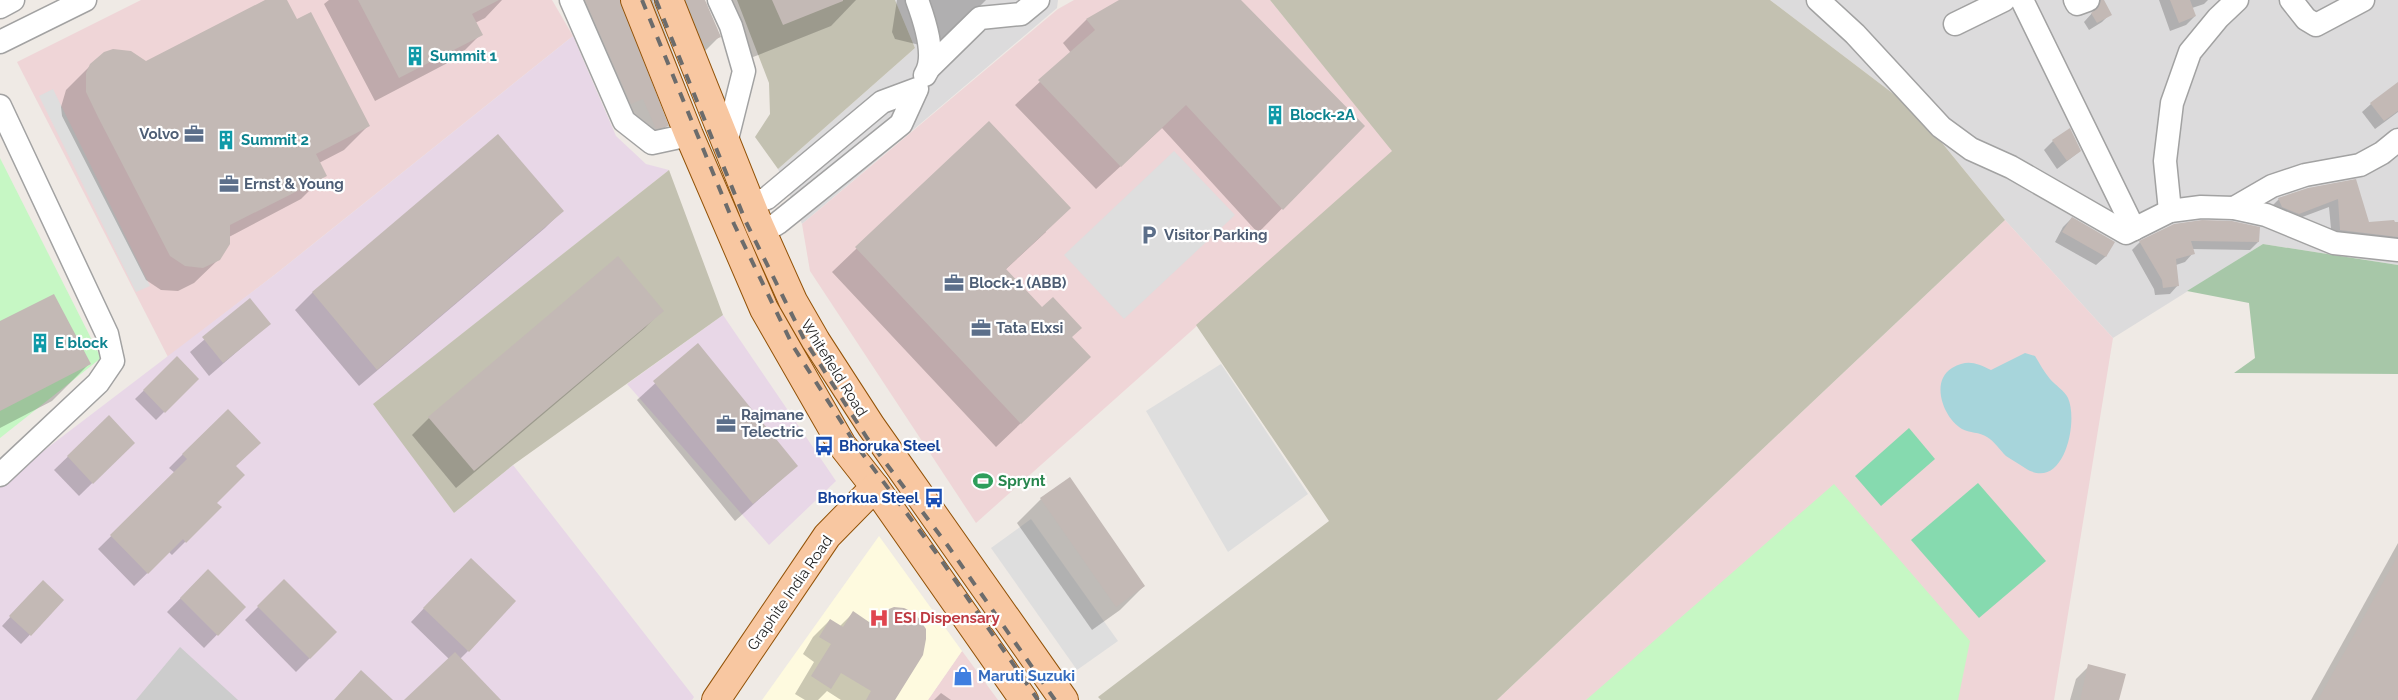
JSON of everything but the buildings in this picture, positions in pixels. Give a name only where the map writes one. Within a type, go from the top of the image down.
[{"type":"main road","name":"Whitefield Road","points":[[635,0],[689,134],[764,308],[842,445],[875,487]]},
{"type":"main road","name":"Whitefield Road","points":[[669,0],[762,233],[793,301],[826,357],[871,426],[1064,700]]},
{"type":"main road","points":[[800,374],[826,357]]},
{"type":"main road","points":[[875,487],[1024,700]]},
{"type":"main road","name":"Graphite India Road","points":[[716,700],[827,536],[875,487]]},
{"type":"street","points":[[0,42],[85,0]]},
{"type":"street","points":[[570,0],[624,121],[652,143],[689,134]]},
{"type":"street","points":[[719,0],[730,26],[744,71],[726,143]]},
{"type":"street","points":[[917,0],[926,25],[930,68]]},
{"type":"street","points":[[762,233],[778,223],[900,124],[917,89],[930,68],[980,18],[1020,14],[1038,0]]},
{"type":"street","points":[[1818,0],[1855,34],[1941,127],[1971,149],[2011,167],[2126,233],[2170,211],[2201,208],[2234,208],[2266,216],[2334,243],[2398,250]]},
{"type":"street","points":[[1955,24],[2004,0]]},
{"type":"street","points":[[2022,0],[2134,228]]},
{"type":"street","points":[[2075,0],[2077,4],[2088,0]]},
{"type":"street","points":[[2170,211],[2165,161],[2172,103],[2190,52],[2218,18],[2237,0]]},
{"type":"street","points":[[2291,0],[2306,19],[2316,25],[2363,0]]},
{"type":"street","points":[[751,205],[768,198],[882,102],[917,89]]},
{"type":"street","points":[[0,106],[107,334],[113,361],[98,383],[0,475]]},
{"type":"street","points":[[2234,208],[2241,202],[2272,186],[2305,175],[2360,165],[2382,153],[2398,140]]},
{"type":"shaded area","points":[[141,0],[552,0],[573,36],[277,273],[168,357],[17,62]]},
{"type":"shaded area","points":[[737,0],[895,0],[915,48],[778,169],[755,137],[770,114],[769,83]]},
{"type":"shaded area","points":[[895,0],[1058,0],[1057,8],[802,224],[778,169],[915,48]]},
{"type":"shaded area","points":[[1074,0],[1270,0],[1393,151],[976,523],[810,271],[802,224],[1058,9]]},
{"type":"shaded area","points":[[1270,0],[1770,0],[1916,111],[2005,220],[1497,700],[1101,700],[1098,697],[1329,521],[1196,325],[1392,151]]},
{"type":"shaded area","points":[[1770,0],[2398,0],[2398,265],[2263,244],[2113,338],[2005,220],[1916,111]]},
{"type":"shaded area","points":[[573,36],[616,136],[646,164],[669,170],[374,404],[454,513],[513,465],[694,697],[692,700],[0,700],[0,484],[277,273]]},
{"type":"shaded area","points":[[53,89],[150,286],[136,292],[39,96]]},
{"type":"shaded area","name":"Visitor Parking","points":[[1174,151],[1235,215],[1124,319],[1064,255]]},
{"type":"shaded area","points":[[669,170],[723,315],[513,465],[454,513],[373,404]]},
{"type":"shaded area","points":[[2005,220],[2113,338],[2054,700],[1497,700]]},
{"type":"shaded area","points":[[723,315],[836,481],[769,545],[627,384]]},
{"type":"shaded area","points":[[1221,364],[1308,494],[1228,552],[1146,411]]},
{"type":"shaded area","points":[[1031,519],[1118,641],[1077,670],[991,548]]},
{"type":"shaded area","name":"ESI Dispensary","points":[[879,536],[962,651],[928,700],[762,700]]},
{"type":"shaded area","points":[[180,647],[238,700],[136,700]]},
{"type":"shaded area","name":"Maruti Suzuki","points":[[962,651],[998,700],[928,700]]},
{"type":"green space","points":[[0,158],[101,358],[0,438]]},
{"type":"green space","points":[[2263,244],[2398,265],[2398,374],[2234,373],[2255,358],[2249,303],[2187,291]]},
{"type":"green space","points":[[1909,428],[1935,459],[1881,506],[1855,476]]},
{"type":"green space","points":[[1978,483],[2046,561],[1979,618],[1911,540]]},
{"type":"green space","points":[[1834,484],[1970,641],[1958,700],[1586,700]]},
{"type":"water","points":[[2025,353],[2035,356],[2052,381],[2067,395],[2071,409],[2069,438],[2065,452],[2058,463],[2049,471],[2038,473],[2025,468],[2006,456],[1987,437],[1962,429],[1955,424],[1945,408],[1940,390],[1945,374],[1958,365],[1972,363],[1991,370]]},
{"type":"railway","points":[[642,0],[734,224],[793,346],[856,445],[937,554],[1038,700]]},
{"type":"railway","points":[[656,0],[746,222],[804,339],[867,438],[948,546],[1055,700]]},
{"type":"place","name":"Summit 1","points":[[415,56]]},
{"type":"place","name":"Block-2A","points":[[1275,115]]},
{"type":"place","name":"Volvo","points":[[194,134]]},
{"type":"place","name":"Summit 2","points":[[226,140]]},
{"type":"place","name":"Ernst & Young","points":[[229,184]]},
{"type":"place","name":"Visitor Parking","points":[[1149,235]]},
{"type":"place","name":"Block-1 (ABB)","points":[[954,283]]},
{"type":"place","name":"Tata Elxsi","points":[[981,328]]},
{"type":"place","name":"E block","points":[[40,343]]},
{"type":"place","name":"Rajmane Telectric","points":[[726,424]]},
{"type":"place","name":"Bhoruka Steel","points":[[824,446]]},
{"type":"place","name":"Sprynt","points":[[983,481]]},
{"type":"place","name":"Bhorkua Steel","points":[[934,498]]},
{"type":"place","name":"ESI Dispensary","points":[[879,618]]},
{"type":"place","name":"Maruti Suzuki","points":[[963,676]]}]
